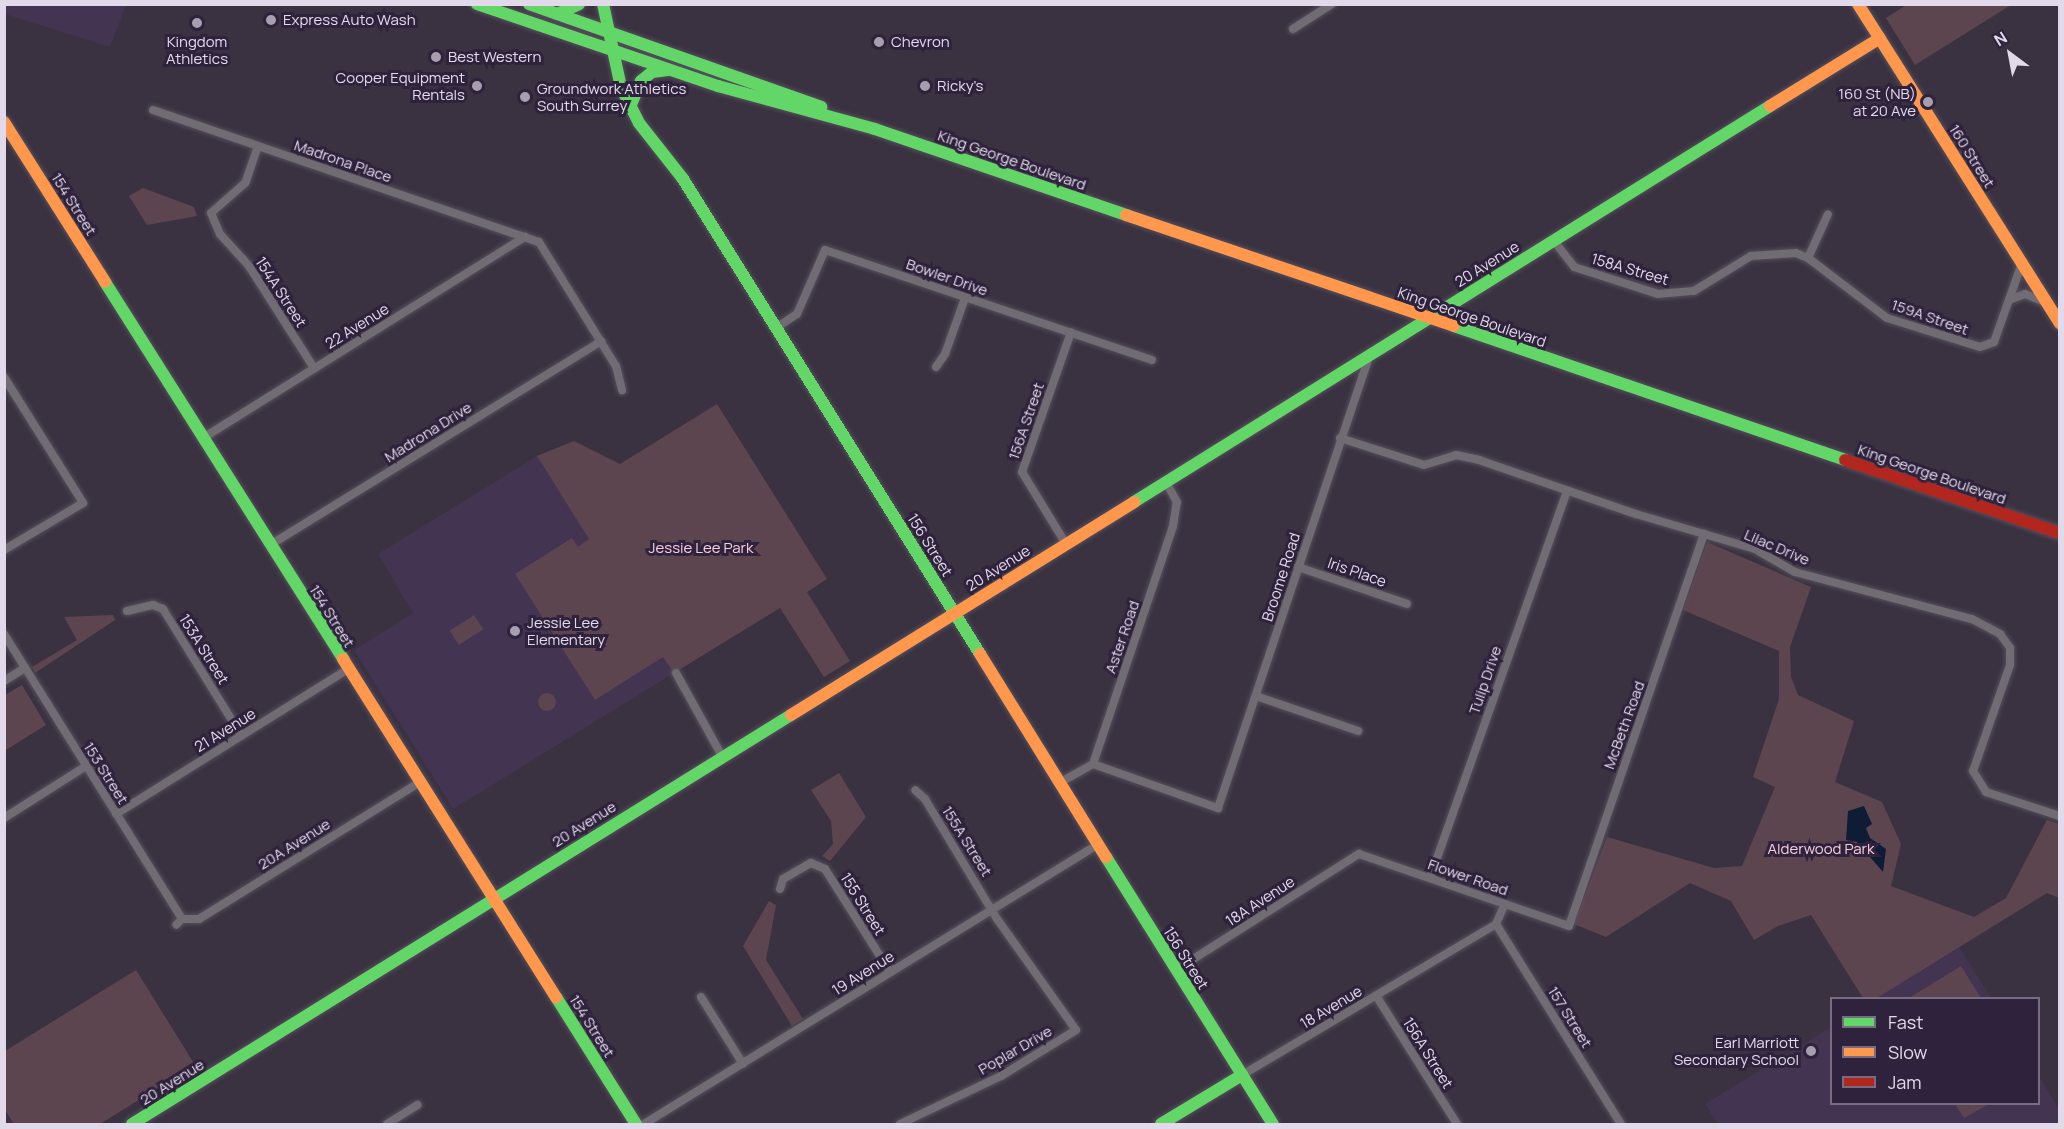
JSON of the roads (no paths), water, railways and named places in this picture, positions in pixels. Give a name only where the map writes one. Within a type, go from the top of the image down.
[{"type":"street","name":"King George Boulevard","points":[[477,4],[670,70],[875,129]]},
{"type":"street","name":"King George Boulevard","points":[[529,4],[875,129],[2060,533]]},
{"type":"street","points":[[557,14],[579,4]]},
{"type":"street","name":"156 Street","points":[[603,4],[612,49],[630,107],[683,179],[1273,1125]]},
{"type":"street","points":[[1293,29],[1332,4]]},
{"type":"street","name":"160 Street","points":[[1858,4],[2060,323]]},
{"type":"street","name":"20 Avenue","points":[[137,1123],[722,756],[1880,38]]},
{"type":"street","points":[[630,107],[641,81],[652,72],[670,70]]},
{"type":"street","name":"Madrona Place","points":[[153,110],[525,237]]},
{"type":"street","name":"154 Street","points":[[4,122],[418,783],[636,1125]]},
{"type":"street","name":"154A Street","points":[[258,146],[244,183],[211,213],[220,234],[249,266],[314,368]]},
{"type":"street","points":[[1808,258],[1828,214]]},
{"type":"street","points":[[525,237],[539,242],[601,341],[615,366],[622,390]]},
{"type":"street","name":"22 Avenue","points":[[203,438],[525,237]]},
{"type":"street","name":"158A Street","points":[[1554,241],[1574,267],[1658,294],[1694,291],[1751,256],[1782,252],[1808,258]]},
{"type":"street","name":"Bowler Drive","points":[[776,328],[797,314],[825,250],[1152,360]]},
{"type":"street","name":"159A Street","points":[[1808,258],[1887,318],[1980,347],[1990,346],[2010,300]]},
{"type":"street","points":[[2010,300],[2022,263]]},
{"type":"street","points":[[2010,300],[2025,294],[2047,303]]},
{"type":"street","points":[[936,367],[945,354],[964,298]]},
{"type":"street","name":"156A Street","points":[[1066,543],[1022,472],[1071,333]]},
{"type":"street","name":"Madrona Drive","points":[[270,545],[601,341]]},
{"type":"street","name":"Broome Road","points":[[1093,764],[1218,808],[1340,438],[1370,355]]},
{"type":"street","points":[[4,377],[82,502],[4,550]]},
{"type":"street","name":"Lilac Drive","points":[[1340,438],[1424,465],[1456,455],[1479,460],[1567,491],[1755,549],[1795,572],[1972,619],[2000,634],[2010,648],[2010,664],[1973,771],[1986,792],[2060,816]]},
{"type":"street","name":"Aster Road","points":[[1093,764],[1173,526],[1177,502],[1166,482]]},
{"type":"street","name":"Tulip Drive","points":[[1430,878],[1567,491]]},
{"type":"street","name":"McBeth Road","points":[[1569,926],[1704,534]]},
{"type":"street","name":"Iris Place","points":[[1298,567],[1407,604]]},
{"type":"street","name":"153A Street","points":[[127,611],[153,604],[163,609],[241,735]]},
{"type":"street","name":"153 Street","points":[[4,634],[116,814],[179,922]]},
{"type":"street","points":[[4,681],[25,668]]},
{"type":"street","name":"21 Avenue","points":[[116,814],[348,669]]},
{"type":"street","points":[[676,674],[722,756]]},
{"type":"street","points":[[1256,696],[1358,731]]},
{"type":"street","points":[[1059,783],[1093,764]]},
{"type":"street","points":[[4,818],[86,766]]},
{"type":"street","name":"20A Avenue","points":[[179,922],[199,919],[418,783]]},
{"type":"street","name":"155A Street","points":[[915,790],[925,800],[992,909]]},
{"type":"street","name":"19 Avenue","points":[[644,1125],[1097,845]]},
{"type":"street","name":"Flower Road","points":[[1359,854],[1569,926]]},
{"type":"street","name":"18A Avenue","points":[[1176,970],[1359,854]]},
{"type":"street","name":"155 Street","points":[[780,889],[783,879],[811,863],[825,868],[890,972]]},
{"type":"street","points":[[1496,924],[1505,904]]},
{"type":"street","name":"Poplar Drive","points":[[900,1125],[1001,1076],[1076,1030],[992,909]]},
{"type":"street","name":"18 Avenue","points":[[1161,1125],[1496,924]]},
{"type":"street","name":"157 Street","points":[[1496,924],[1621,1125]]},
{"type":"street","points":[[701,997],[743,1064]]},
{"type":"street","name":"156A Street","points":[[1377,997],[1457,1125]]},
{"type":"street","points":[[387,1125],[418,1106]]},
{"type":"water","points":[[1864,806],[1872,824],[1866,828],[1870,838],[1886,849],[1883,872],[1857,842],[1846,840],[1848,811]]},
{"type":"place","name":"Express Auto Wash","points":[[271,20]]},
{"type":"place","name":"Kingdom Athletics","points":[[197,23]]},
{"type":"place","name":"Chevron","points":[[879,42]]},
{"type":"place","name":"Best Western","points":[[436,57]]},
{"type":"place","name":"Cooper Equipment Rentals","points":[[477,86]]},
{"type":"place","name":"Ricky's","points":[[925,86]]},
{"type":"place","name":"Groundwork Athletics South Surrey","points":[[525,97]]},
{"type":"place","name":"160 St (NB) at 20 Ave","points":[[1928,102]]},
{"type":"place","name":"Jessie Lee Elementary","points":[[515,631]]},
{"type":"place","name":"Earl Marriott Secondary School","points":[[1811,1051]]},
{"type":"park label","name":"Jessie Lee Park","points":[[701,548]]},
{"type":"park label","name":"Alderwood Park","points":[[1821,849]]}]
